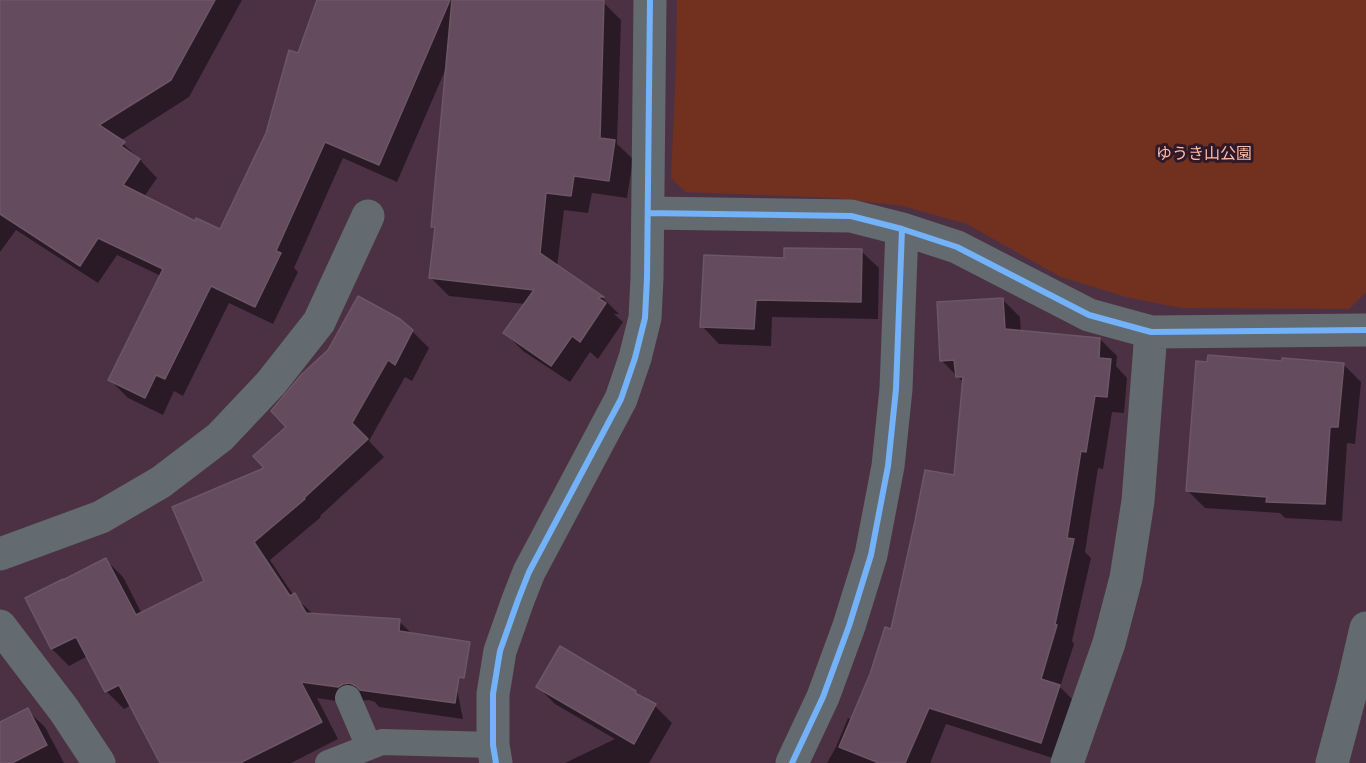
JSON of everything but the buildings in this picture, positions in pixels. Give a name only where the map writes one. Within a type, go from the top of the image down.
[{"type":"street","points":[[494,754],[493,694],[500,651],[530,572],[621,399],[636,358],[645,318],[650,0]]},
{"type":"street","points":[[648,213],[851,216],[902,229],[957,247],[1089,315],[1151,332],[1366,330]]},
{"type":"street","points":[[0,554],[101,518],[161,482],[220,437],[271,383],[319,321],[368,216]]},
{"type":"street","points":[[792,763],[826,687],[849,626],[871,555],[888,466],[896,389],[902,229]]},
{"type":"street","points":[[1066,763],[1109,643],[1126,578],[1138,501],[1151,332]]},
{"type":"street","points":[[0,626],[64,710],[99,763]]},
{"type":"street","points":[[1332,763],[1366,628]]},
{"type":"lane","points":[[348,698],[369,747]]},
{"type":"lane","points":[[328,763],[382,742],[494,754]]},
{"type":"green space","name":"ゆうき山公園","points":[[677,0],[1366,0],[1366,292],[1349,309],[1181,308],[1126,297],[1061,277],[967,224],[903,206],[836,198],[686,192],[671,178]]},
{"type":"cycle path","points":[[496,763],[493,745],[493,694],[500,651],[529,572],[621,399],[645,318],[650,0]]},
{"type":"cycle path","points":[[648,213],[851,216],[902,229],[957,247],[1089,315],[1151,332],[1366,330]]},
{"type":"cycle path","points":[[792,763],[823,697],[849,626],[871,555],[888,466],[896,389],[902,229]]}]
